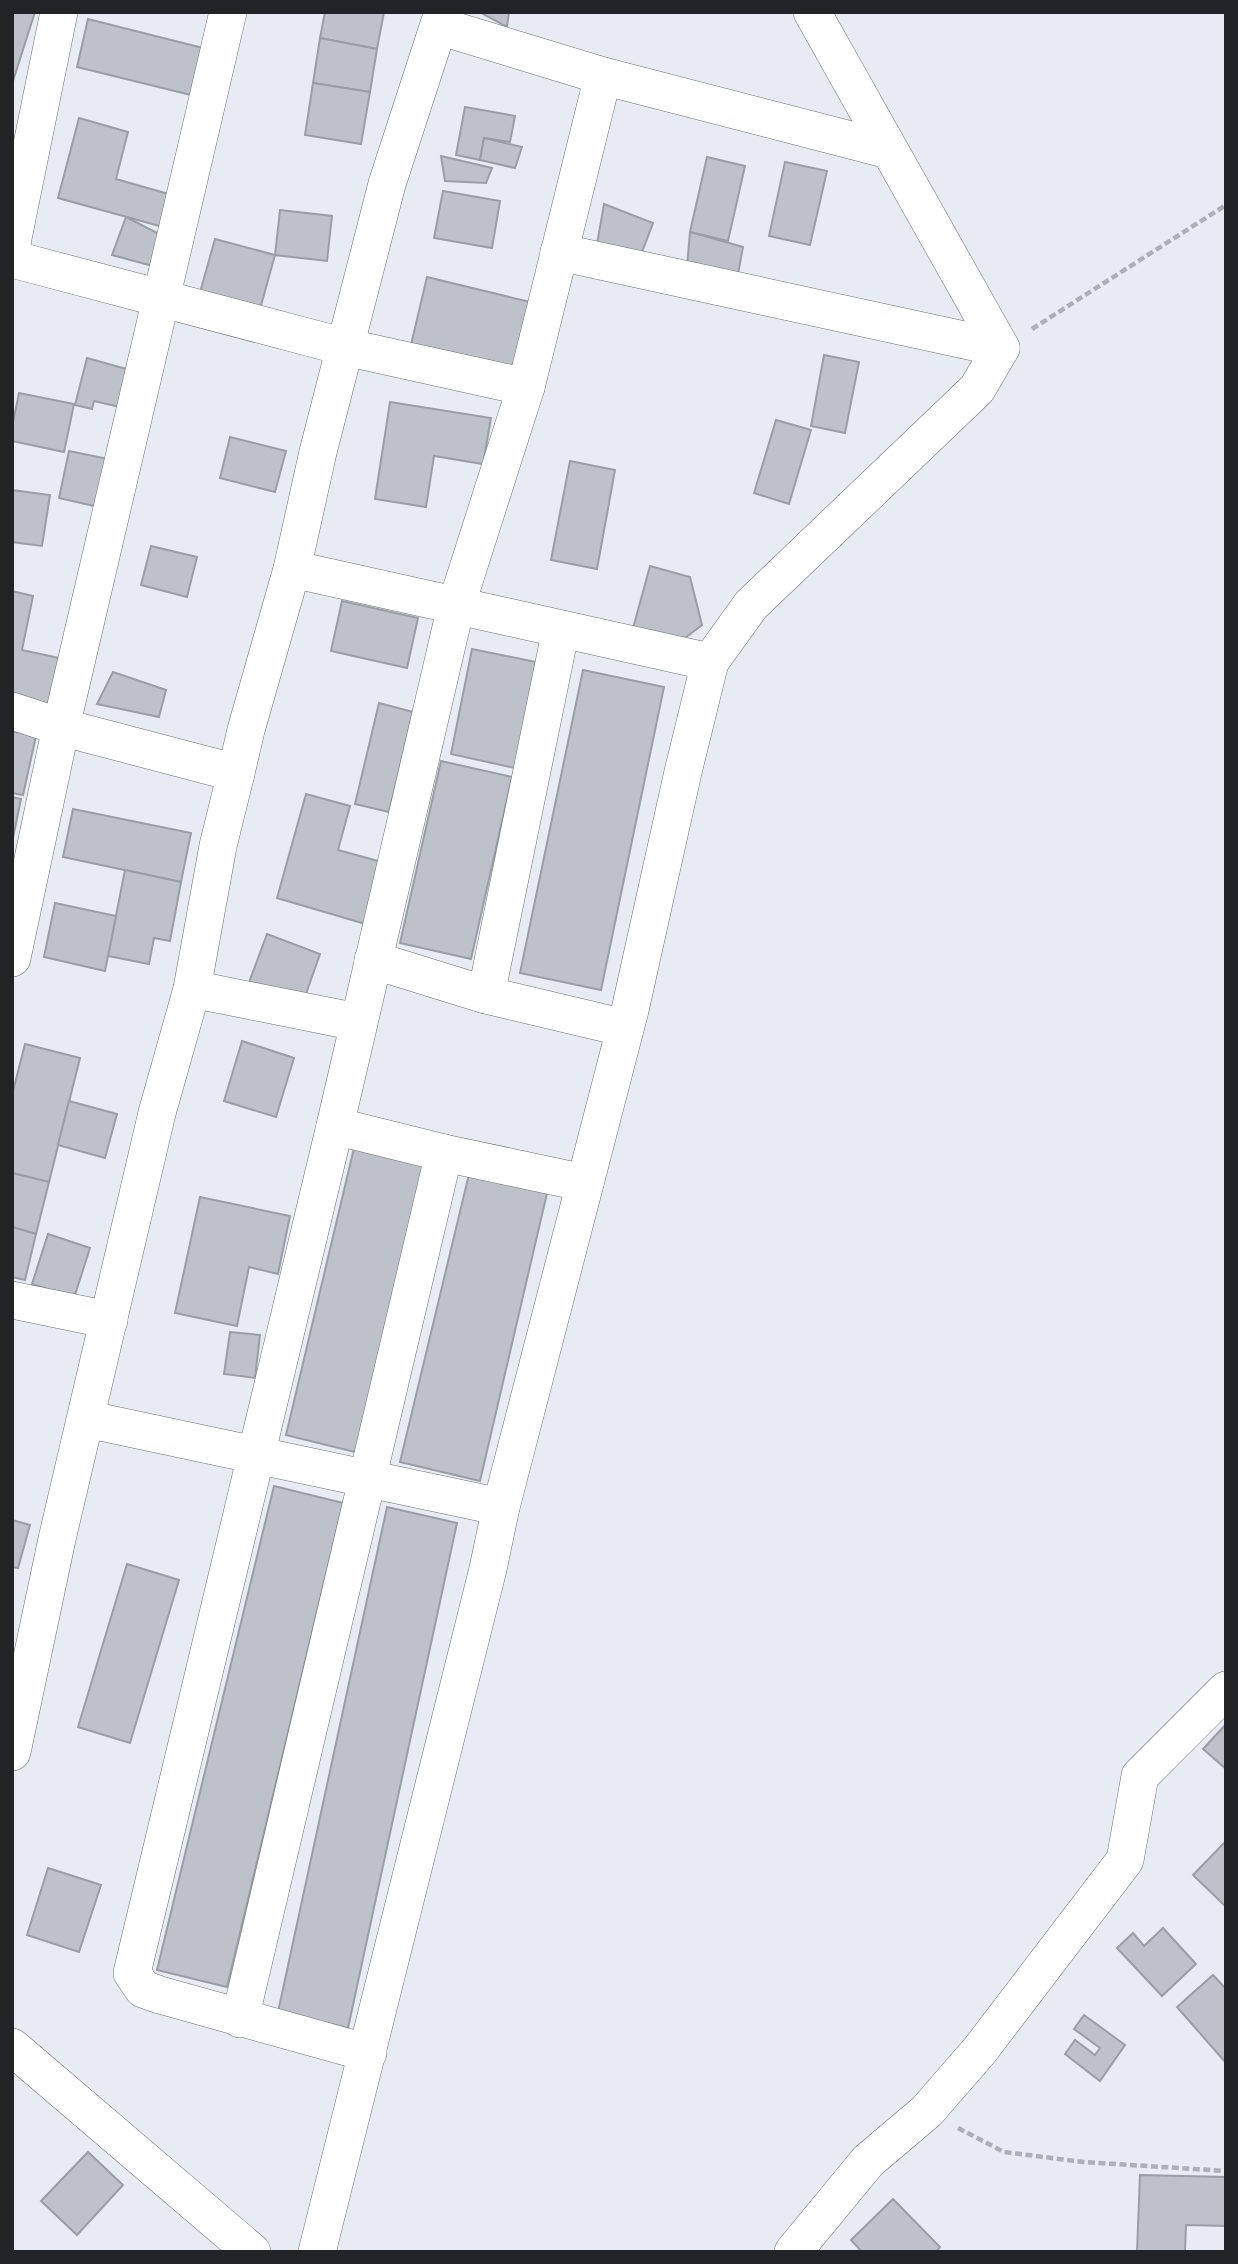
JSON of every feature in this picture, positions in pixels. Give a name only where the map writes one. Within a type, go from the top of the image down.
[{"type":"street","points":[[12,243],[59,12]]},
{"type":"street","points":[[12,958],[61,727],[228,12]]},
{"type":"street","points":[[811,12],[1001,348]]},
{"type":"street","points":[[12,1752],[57,1539],[157,1113],[192,989],[218,846],[246,730],[292,569],[318,452],[387,184],[441,19],[603,76],[889,150]]},
{"type":"street","points":[[368,2053],[240,2019],[143,1989],[132,1973],[335,1126],[357,1022],[456,606],[526,387],[603,76]]},
{"type":"street","points":[[559,252],[1001,348]]},
{"type":"street","points":[[12,259],[345,347],[526,387]]},
{"type":"street","points":[[317,2252],[488,1569],[501,1507],[625,1028],[710,662],[751,605],[977,389],[1001,348]]},
{"type":"street","points":[[292,569],[710,662]]},
{"type":"street","points":[[486,995],[561,629]]},
{"type":"street","points":[[12,711],[61,727],[236,773]]},
{"type":"street","points":[[373,960],[486,995],[625,1028]]},
{"type":"street","points":[[192,989],[357,1022]]},
{"type":"street","points":[[335,1126],[585,1183]]},
{"type":"street","points":[[240,2019],[444,1153]]},
{"type":"street","points":[[12,1300],[109,1320]]},
{"type":"street","points":[[86,1419],[501,1507]]},
{"type":"street","points":[[793,2252],[868,2161],[927,2111],[980,2050],[1125,1860],[1140,1776],[1226,1690]]},
{"type":"street","points":[[12,2047],[251,2252]]},
{"type":"path","points":[[1001,348],[1226,205]]},
{"type":"path","points":[[927,2111],[1004,2152],[1083,2162],[1226,2171]]},
{"type":"building","points":[[12,12],[35,12],[13,81],[12,81]]},
{"type":"building","points":[[325,12],[384,12],[377,49],[320,38]]},
{"type":"building","points":[[509,12],[507,27],[483,14]]},
{"type":"building","points":[[88,19],[203,48],[191,95],[77,67]]},
{"type":"building","points":[[320,38],[377,49],[370,92],[313,83]]},
{"type":"building","points":[[313,83],[370,92],[361,144],[305,135]]},
{"type":"building","points":[[465,107],[515,116],[510,142],[484,138],[480,160],[456,155]]},
{"type":"building","points":[[79,118],[128,132],[116,179],[172,195],[163,227],[58,198]]},
{"type":"building","points":[[484,138],[522,147],[515,168],[480,160]]},
{"type":"building","points":[[441,156],[492,168],[486,183],[445,181]]},
{"type":"building","points":[[707,157],[745,166],[728,241],[690,232]]},
{"type":"building","points":[[785,162],[827,171],[810,245],[769,236]]},
{"type":"building","points":[[443,191],[500,201],[492,248],[434,238]]},
{"type":"building","points":[[604,204],[653,223],[639,260],[597,244]]},
{"type":"building","points":[[280,210],[332,216],[327,261],[275,255]]},
{"type":"building","points":[[126,217],[165,237],[153,266],[112,255]]},
{"type":"building","points":[[690,232],[743,247],[738,274],[687,266]]},
{"type":"building","points":[[215,239],[275,255],[257,320],[197,303]]},
{"type":"building","points":[[427,277],[530,302],[512,374],[410,349]]},
{"type":"building","points":[[824,355],[859,362],[845,433],[811,426]]},
{"type":"building","points":[[87,358],[130,370],[120,407],[94,401],[92,409],[75,405]]},
{"type":"building","points":[[19,393],[74,404],[64,452],[12,441]]},
{"type":"building","points":[[390,402],[491,418],[483,464],[434,456],[426,507],[375,499]]},
{"type":"building","points":[[776,420],[811,430],[789,504],[754,493]]},
{"type":"building","points":[[230,437],[286,451],[275,492],[220,478]]},
{"type":"building","points":[[69,451],[113,460],[103,508],[59,498]]},
{"type":"building","points":[[570,461],[615,470],[597,569],[551,560]]},
{"type":"building","points":[[12,490],[50,495],[42,546],[12,542]]},
{"type":"building","points":[[151,546],[197,557],[187,597],[141,585]]},
{"type":"building","points":[[650,566],[690,577],[702,625],[677,644],[632,632]]},
{"type":"building","points":[[12,591],[33,596],[22,650],[64,659],[53,711],[12,702]]},
{"type":"building","points":[[342,601],[418,618],[407,668],[331,651]]},
{"type":"building","points":[[472,649],[536,662],[515,768],[451,754]]},
{"type":"building","points":[[583,670],[664,687],[601,990],[520,973]]},
{"type":"building","points":[[113,672],[166,690],[159,717],[97,704]]},
{"type":"building","points":[[379,703],[413,712],[389,812],[355,804]]},
{"type":"building","points":[[12,731],[36,736],[23,795],[12,793]]},
{"type":"building","points":[[441,761],[512,777],[471,959],[400,943]]},
{"type":"building","points":[[306,794],[350,806],[338,850],[389,864],[372,926],[277,898]]},
{"type":"building","points":[[12,797],[21,799],[12,843]]},
{"type":"building","points":[[73,809],[191,833],[181,882],[63,857]]},
{"type":"building","points":[[125,870],[181,882],[170,941],[154,938],[149,964],[108,956]]},
{"type":"building","points":[[55,903],[116,916],[105,971],[44,957]]},
{"type":"building","points":[[267,934],[320,954],[301,1008],[247,988]]},
{"type":"building","points":[[242,1041],[294,1058],[276,1117],[224,1101]]},
{"type":"building","points":[[25,1044],[80,1058],[49,1182],[12,1173],[12,1095]]},
{"type":"building","points":[[69,1101],[117,1114],[105,1158],[58,1145]]},
{"type":"building","points":[[354,1148],[428,1166],[359,1453],[286,1435]]},
{"type":"building","points":[[470,1170],[548,1189],[480,1481],[400,1462]]},
{"type":"building","points":[[12,1173],[49,1182],[36,1234],[12,1227]]},
{"type":"building","points":[[200,1197],[290,1216],[278,1274],[249,1267],[237,1326],[175,1313]]},
{"type":"building","points":[[12,1227],[36,1234],[25,1280],[12,1277]]},
{"type":"building","points":[[48,1234],[90,1248],[74,1298],[32,1284]]},
{"type":"building","points":[[230,1332],[260,1335],[255,1378],[224,1374]]},
{"type":"building","points":[[274,1486],[343,1503],[227,1987],[157,1970]]},
{"type":"building","points":[[387,1507],[457,1523],[348,2028],[278,2012]]},
{"type":"building","points":[[12,1520],[30,1525],[18,1568],[12,1567]]},
{"type":"building","points":[[127,1564],[179,1580],[130,1743],[78,1727]]},
{"type":"building","points":[[1226,1724],[1226,1769],[1203,1749]]},
{"type":"building","points":[[1226,1843],[1226,1907],[1193,1875]]},
{"type":"building","points":[[48,1868],[101,1885],[79,1952],[27,1935]]},
{"type":"building","points":[[1163,1928],[1196,1964],[1162,1996],[1117,1948],[1133,1933],[1144,1946]]},
{"type":"building","points":[[1213,1975],[1226,1989],[1226,2063],[1177,2007]]},
{"type":"building","points":[[1084,2015],[1125,2045],[1100,2081],[1065,2054],[1075,2040],[1095,2055],[1100,2048],[1074,2029]]},
{"type":"building","points":[[88,2152],[123,2185],[77,2235],[41,2201]]},
{"type":"building","points":[[1140,2175],[1226,2177],[1226,2226],[1186,2225],[1185,2252],[1137,2252]]},
{"type":"building","points":[[893,2199],[940,2247],[936,2252],[862,2252],[851,2240]]}]
